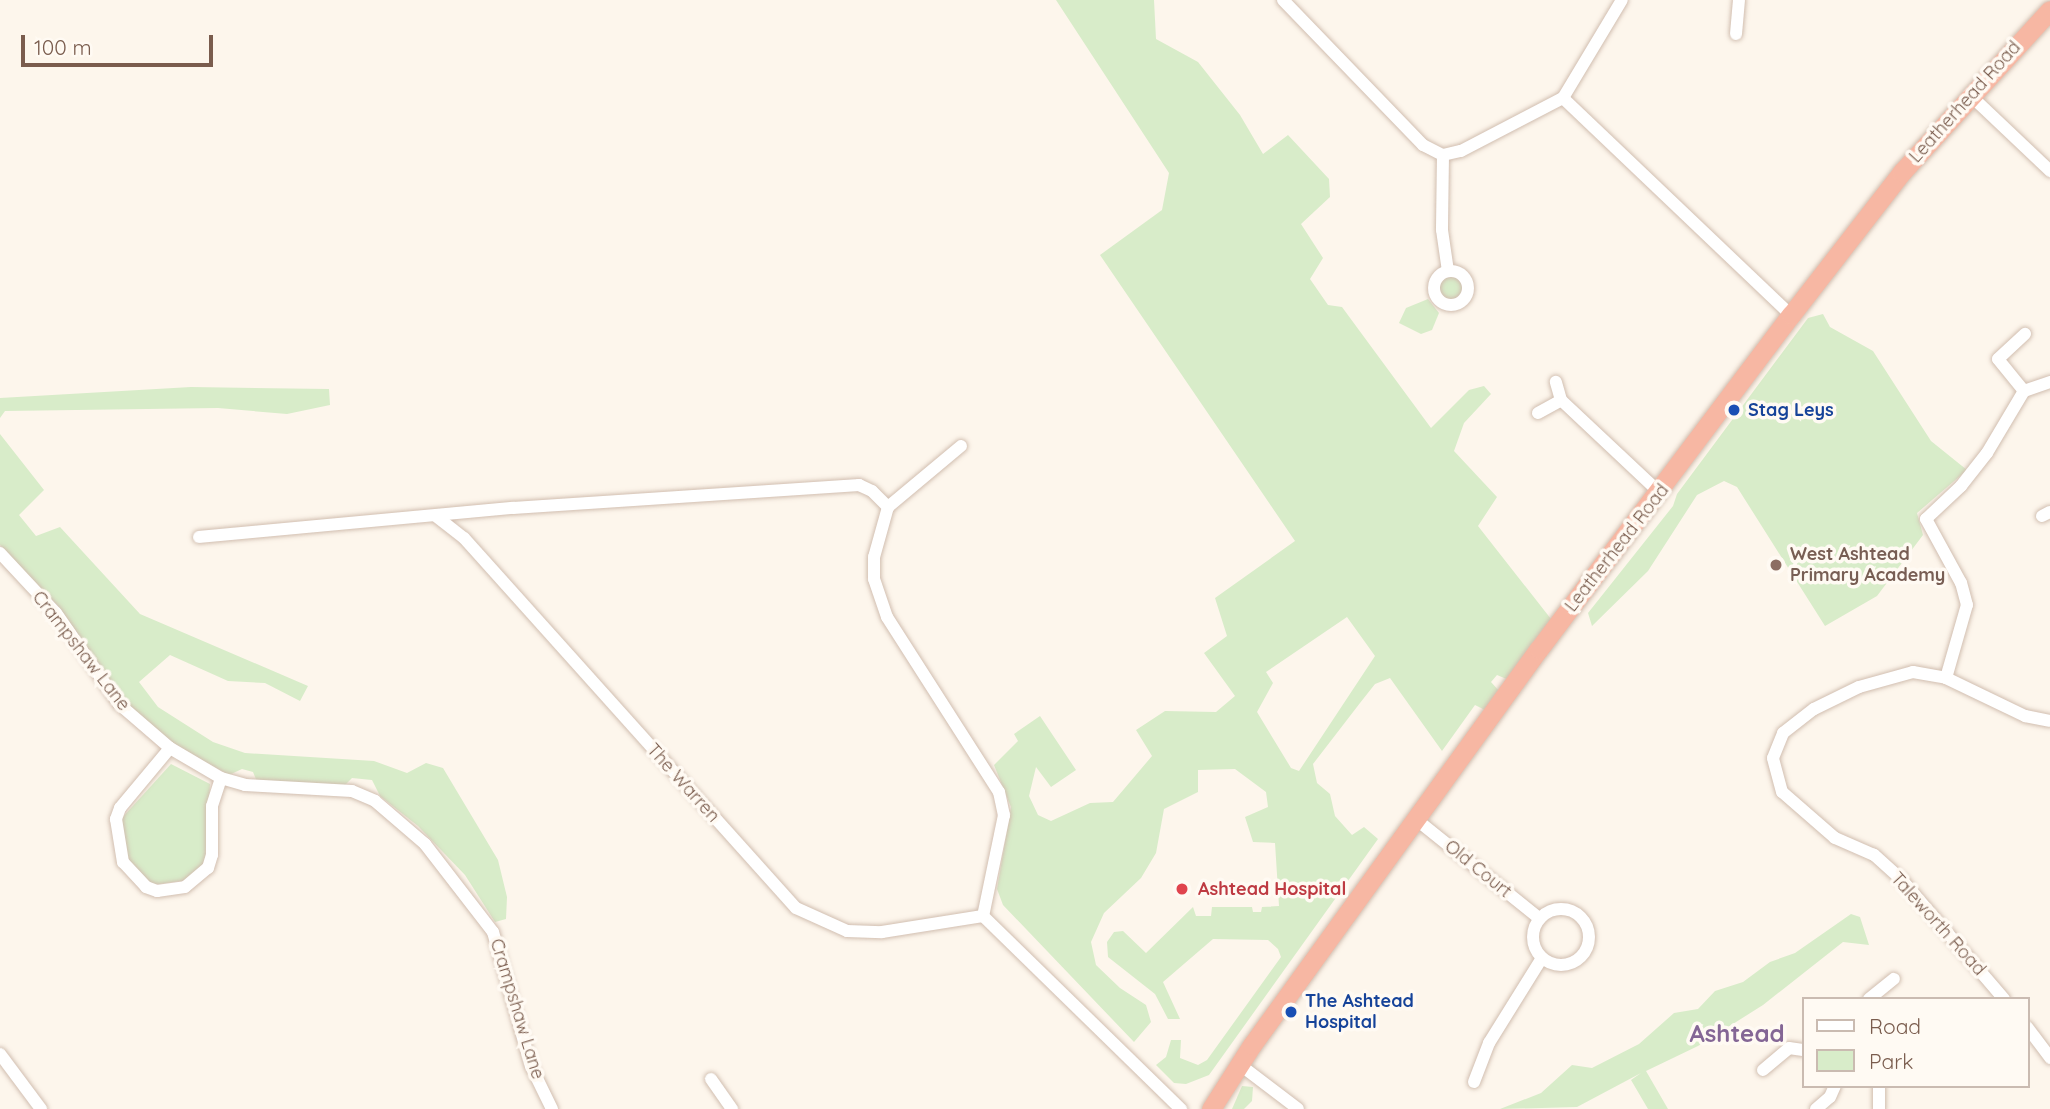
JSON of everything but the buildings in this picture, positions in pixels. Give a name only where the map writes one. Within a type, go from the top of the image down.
[{"type":"highway","name":"Leatherhead Road","points":[[1212,1109],[1239,1064],[1539,649],[1660,493],[1791,314],[1969,94],[2050,10]]},
{"type":"street","points":[[1283,0],[1423,145],[1443,155],[1461,151],[1563,98],[1622,0]]},
{"type":"street","points":[[1736,34],[1740,0]]},
{"type":"street","points":[[1969,94],[2050,171]]},
{"type":"street","points":[[1563,98],[1791,314]]},
{"type":"street","points":[[1443,155],[1442,230],[1448,271]]},
{"type":"street","points":[[2024,391],[1998,359],[2025,334]]},
{"type":"street","points":[[1556,382],[1561,400],[1660,493]]},
{"type":"street","points":[[1946,678],[1967,605],[1961,583],[1926,519],[1961,486],[2024,391],[2050,382]]},
{"type":"street","points":[[1538,413],[1561,400]]},
{"type":"street","points":[[961,446],[888,507],[874,557],[878,598],[999,792],[1004,815],[983,916],[1181,1109]]},
{"type":"street","points":[[199,537],[859,485],[872,491],[888,507]]},
{"type":"street","name":"The Warren","points":[[437,517],[464,538],[796,908],[847,931],[882,932],[983,916]]},
{"type":"street","name":"Crampshaw Lane","points":[[0,553],[56,613],[119,704],[170,748],[221,778],[267,789],[352,791],[375,801],[425,844],[494,932],[531,1066],[552,1109]]},
{"type":"street","name":"Taleworth Road","points":[[2002,997],[1905,882],[1874,855],[1835,838],[1782,792],[1773,758],[1783,733],[1814,709],[1859,687],[1913,672],[1946,678],[2025,716],[2050,722]]},
{"type":"street","points":[[170,748],[120,808],[116,819],[123,862],[146,887],[157,891],[185,887],[208,868],[212,855],[212,806],[221,778]]},
{"type":"street","name":"Old Court","points":[[1417,820],[1539,918]]},
{"type":"street","points":[[1567,909],[1580,916],[1589,928],[1590,943],[1583,957],[1570,965],[1555,965],[1542,958],[1533,939],[1539,918],[1552,910],[1567,909]]},
{"type":"street","points":[[1474,1082],[1489,1043],[1542,958]]},
{"type":"street","points":[[1872,997],[1894,979]]},
{"type":"street","points":[[2029,1030],[2050,1058]]},
{"type":"street","points":[[1763,1070],[1789,1048],[1801,1050]]},
{"type":"street","points":[[0,1054],[41,1109]]},
{"type":"street","points":[[1239,1064],[1298,1109]]},
{"type":"street","points":[[711,1079],[732,1109]]},
{"type":"street","points":[[1819,1106],[1833,1088]]},
{"type":"street","points":[[1879,1088],[1879,1109]]},
{"type":"green space","points":[[1056,0],[1154,0],[1156,39],[1198,62],[1240,115],[1263,154],[1288,135],[1329,179],[1330,197],[1301,224],[1323,258],[1310,279],[1328,305],[1342,307],[1431,428],[1469,390],[1484,386],[1491,394],[1464,423],[1454,451],[1497,497],[1478,526],[1551,619],[1509,680],[1497,675],[1491,682],[1500,692],[1485,710],[1475,705],[1442,751],[1390,678],[1375,684],[1360,703],[1313,764],[1317,783],[1330,794],[1335,816],[1352,835],[1364,827],[1378,839],[1209,1075],[1186,1084],[1174,1083],[1156,1065],[1166,1057],[1171,1040],[1181,1040],[1180,1058],[1198,1065],[1207,1060],[1281,957],[1278,949],[1268,940],[1213,939],[1163,982],[1180,1019],[1168,1019],[1155,994],[1108,957],[1107,942],[1114,932],[1123,931],[1146,953],[1193,907],[1196,916],[1211,916],[1212,907],[1252,907],[1253,912],[1261,912],[1262,907],[1279,906],[1275,843],[1253,842],[1245,817],[1268,807],[1266,792],[1235,769],[1198,770],[1198,792],[1164,809],[1156,853],[1141,878],[1104,913],[1091,942],[1096,965],[1120,988],[1146,1005],[1151,1022],[1134,1042],[1003,905],[997,889],[1011,807],[994,765],[1018,741],[1014,734],[1040,716],[1076,770],[1051,787],[1036,767],[1029,796],[1038,815],[1051,821],[1090,803],[1113,802],[1152,756],[1136,730],[1165,711],[1216,712],[1235,696],[1204,653],[1227,636],[1215,598],[1295,541],[1100,255],[1162,210],[1169,173]],"holes":[[[1347,617],[1375,656],[1299,771],[1291,768],[1257,712],[1273,683],[1266,672]]]},
{"type":"green space","points":[[1451,277],[1459,280],[1462,288],[1459,296],[1451,299],[1443,296],[1440,288],[1443,280]]},
{"type":"green space","points":[[1428,299],[1439,313],[1432,330],[1421,334],[1399,323],[1406,308]]},
{"type":"green space","points":[[1823,314],[1830,327],[1873,351],[1931,441],[1967,470],[1917,513],[1923,535],[1877,596],[1825,626],[1737,487],[1724,481],[1697,495],[1648,571],[1592,626],[1588,613],[1673,506],[1677,494],[1808,318]]},
{"type":"green space","points":[[191,387],[329,389],[330,405],[287,414],[218,408],[5,411],[0,418],[0,398]]},
{"type":"green space","points":[[0,434],[44,490],[19,515],[36,536],[60,527],[140,614],[308,686],[300,701],[265,683],[228,681],[170,655],[139,682],[158,707],[213,742],[245,753],[374,761],[407,773],[426,763],[443,768],[498,860],[507,897],[506,919],[495,922],[465,875],[418,826],[380,796],[372,780],[352,778],[345,785],[258,784],[253,772],[242,769],[229,775],[169,742],[132,710],[58,606],[0,545]]},
{"type":"green space","points":[[171,764],[210,784],[205,862],[188,880],[152,885],[128,864],[121,819]]},
{"type":"green space","points":[[1851,914],[1860,917],[1869,945],[1843,942],[1763,1005],[1698,1046],[1646,1071],[1668,1109],[1648,1109],[1631,1080],[1641,1073],[1577,1107],[1500,1109],[1541,1093],[1572,1065],[1592,1068],[1639,1044],[1674,1013],[1698,1009],[1715,991],[1743,982],[1770,962],[1795,953]]},
{"type":"green space","points":[[1242,1086],[1253,1087],[1252,1101],[1244,1109],[1232,1109]]},
{"type":"place","name":"Stag Leys","points":[[1734,410]]},
{"type":"place","name":"West Ashtead Primary Academy","points":[[1776,565]]},
{"type":"place","name":"Ashtead Hospital","points":[[1182,889]]},
{"type":"place","name":"The Ashtead Hospital","points":[[1291,1012]]},
{"type":"district","name":"Ashtead","points":[[1737,1034]]}]
